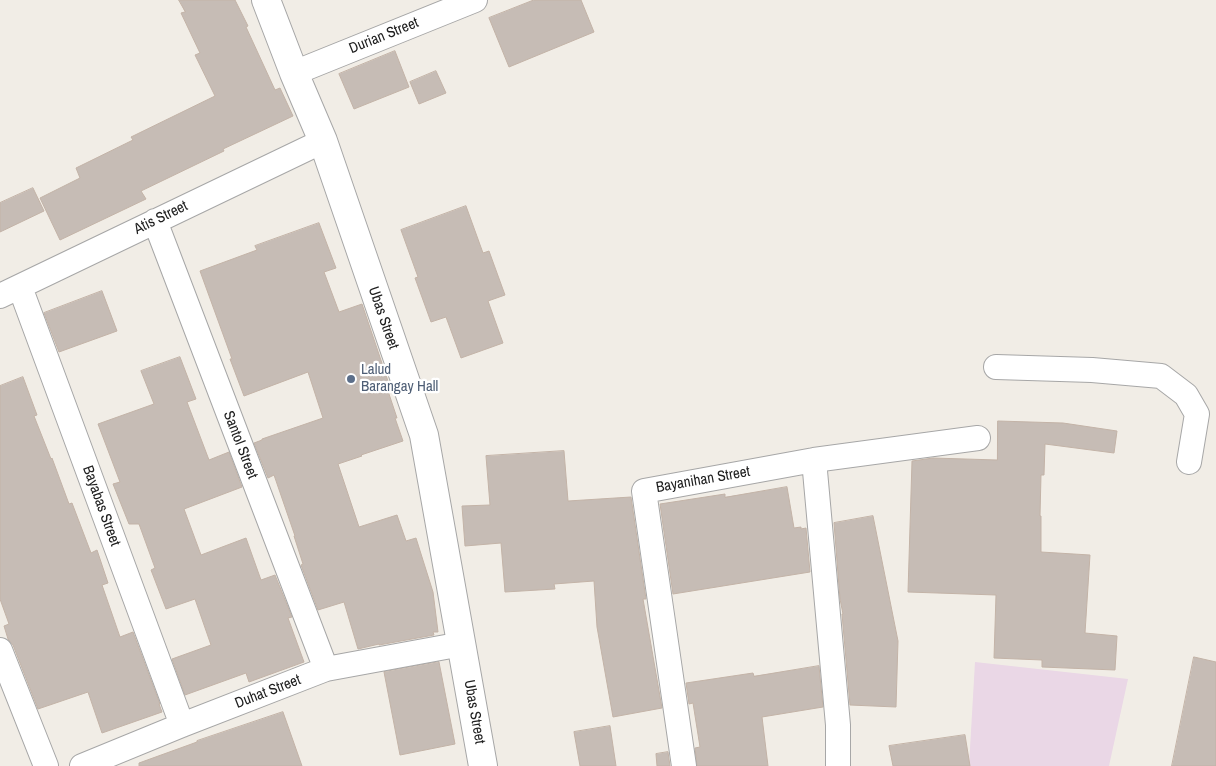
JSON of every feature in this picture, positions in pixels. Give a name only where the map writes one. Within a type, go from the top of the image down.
[{"type":"street","name":"Ubas Street","points":[[266,0],[323,141],[424,435],[483,766]]},
{"type":"street","name":"Durian Street","points":[[294,73],[475,0]]},
{"type":"street","name":"Atis Street","points":[[10,292],[323,141]]},
{"type":"street","name":"Santol Street","points":[[154,221],[326,669]]},
{"type":"street","name":"Bayabas Street","points":[[10,292],[182,725]]},
{"type":"street","points":[[996,367],[1092,370],[1161,376],[1186,395],[1198,414],[1189,462]]},
{"type":"street","name":"Bayanihan Street","points":[[684,766],[644,491],[814,460],[978,438]]},
{"type":"street","points":[[814,460],[838,725],[838,766]]},
{"type":"street","name":"Duhat Street","points":[[82,766],[326,669],[462,644]]},
{"type":"street","points":[[0,650],[46,766]]},
{"type":"shaded area","points":[[975,662],[1128,679],[1109,766],[969,766]]},
{"type":"building","points":[[179,0],[235,0],[275,90],[280,88],[293,116],[141,191],[146,199],[60,240],[40,198],[80,178],[76,168],[133,140],[131,137],[215,96],[195,55],[200,53],[181,13],[185,12]]},
{"type":"building","points":[[534,0],[581,0],[594,32],[509,67],[489,18]]},
{"type":"building","points":[[395,51],[409,87],[354,109],[339,74]]},
{"type":"building","points":[[436,71],[446,93],[419,104],[410,82]]},
{"type":"building","points":[[33,188],[44,211],[0,232],[0,203]]},
{"type":"building","points":[[466,206],[483,253],[489,251],[505,295],[488,301],[503,343],[461,358],[446,317],[431,322],[415,278],[418,277],[401,230]]},
{"type":"building","points":[[319,223],[336,268],[324,272],[339,312],[362,304],[391,390],[388,391],[403,441],[338,464],[359,527],[397,515],[406,541],[416,538],[433,592],[438,632],[433,632],[434,635],[358,649],[344,602],[318,610],[301,565],[303,564],[295,536],[274,475],[268,478],[254,443],[323,418],[308,372],[244,396],[200,271],[257,250],[255,246]]},
{"type":"building","points":[[102,291],[117,331],[59,352],[44,313]]},
{"type":"building","points":[[180,357],[196,399],[187,402],[209,460],[229,452],[242,487],[184,509],[201,555],[246,538],[261,580],[275,575],[292,617],[288,618],[304,662],[249,682],[246,673],[185,695],[172,659],[211,645],[195,599],[166,609],[151,570],[155,568],[139,524],[129,524],[113,484],[120,482],[98,424],[154,404],[141,371]]},
{"type":"building","points":[[23,377],[37,415],[34,416],[69,504],[72,503],[91,553],[97,550],[108,583],[102,585],[120,637],[133,632],[162,712],[102,733],[88,692],[38,709],[4,626],[9,624],[0,599],[0,386]]},
{"type":"building","points":[[998,421],[1063,423],[1117,431],[1114,453],[1045,444],[1044,475],[1041,475],[1040,516],[1041,552],[1090,555],[1085,633],[1117,636],[1115,670],[1042,667],[1042,660],[994,658],[996,595],[908,592],[912,461],[933,458],[997,460]]},
{"type":"building","points":[[564,451],[568,501],[631,497],[646,599],[643,599],[662,708],[613,717],[597,627],[594,581],[554,584],[555,589],[505,592],[501,543],[465,546],[462,506],[490,505],[486,456]]},
{"type":"building","points":[[787,487],[794,528],[806,528],[810,572],[673,594],[660,504],[725,494],[725,497]]},
{"type":"building","points":[[873,516],[898,641],[896,707],[850,705],[834,523]]},
{"type":"building","points":[[1194,657],[1216,662],[1216,766],[1172,766]]},
{"type":"building","points":[[439,662],[455,744],[400,755],[384,672]]},
{"type":"building","points":[[819,666],[823,707],[762,717],[768,766],[697,766],[695,748],[700,747],[693,703],[689,704],[686,683],[753,673],[754,676]]},
{"type":"building","points":[[283,712],[302,766],[139,766],[139,763],[197,741]]},
{"type":"building","points":[[610,726],[616,766],[580,766],[574,732]]},
{"type":"building","points":[[965,735],[970,766],[893,766],[889,746]]},
{"type":"building","points":[[668,752],[670,766],[657,766],[656,754]]},
{"type":"place","name":"Lalud Barangay Hall","points":[[351,379]]}]
